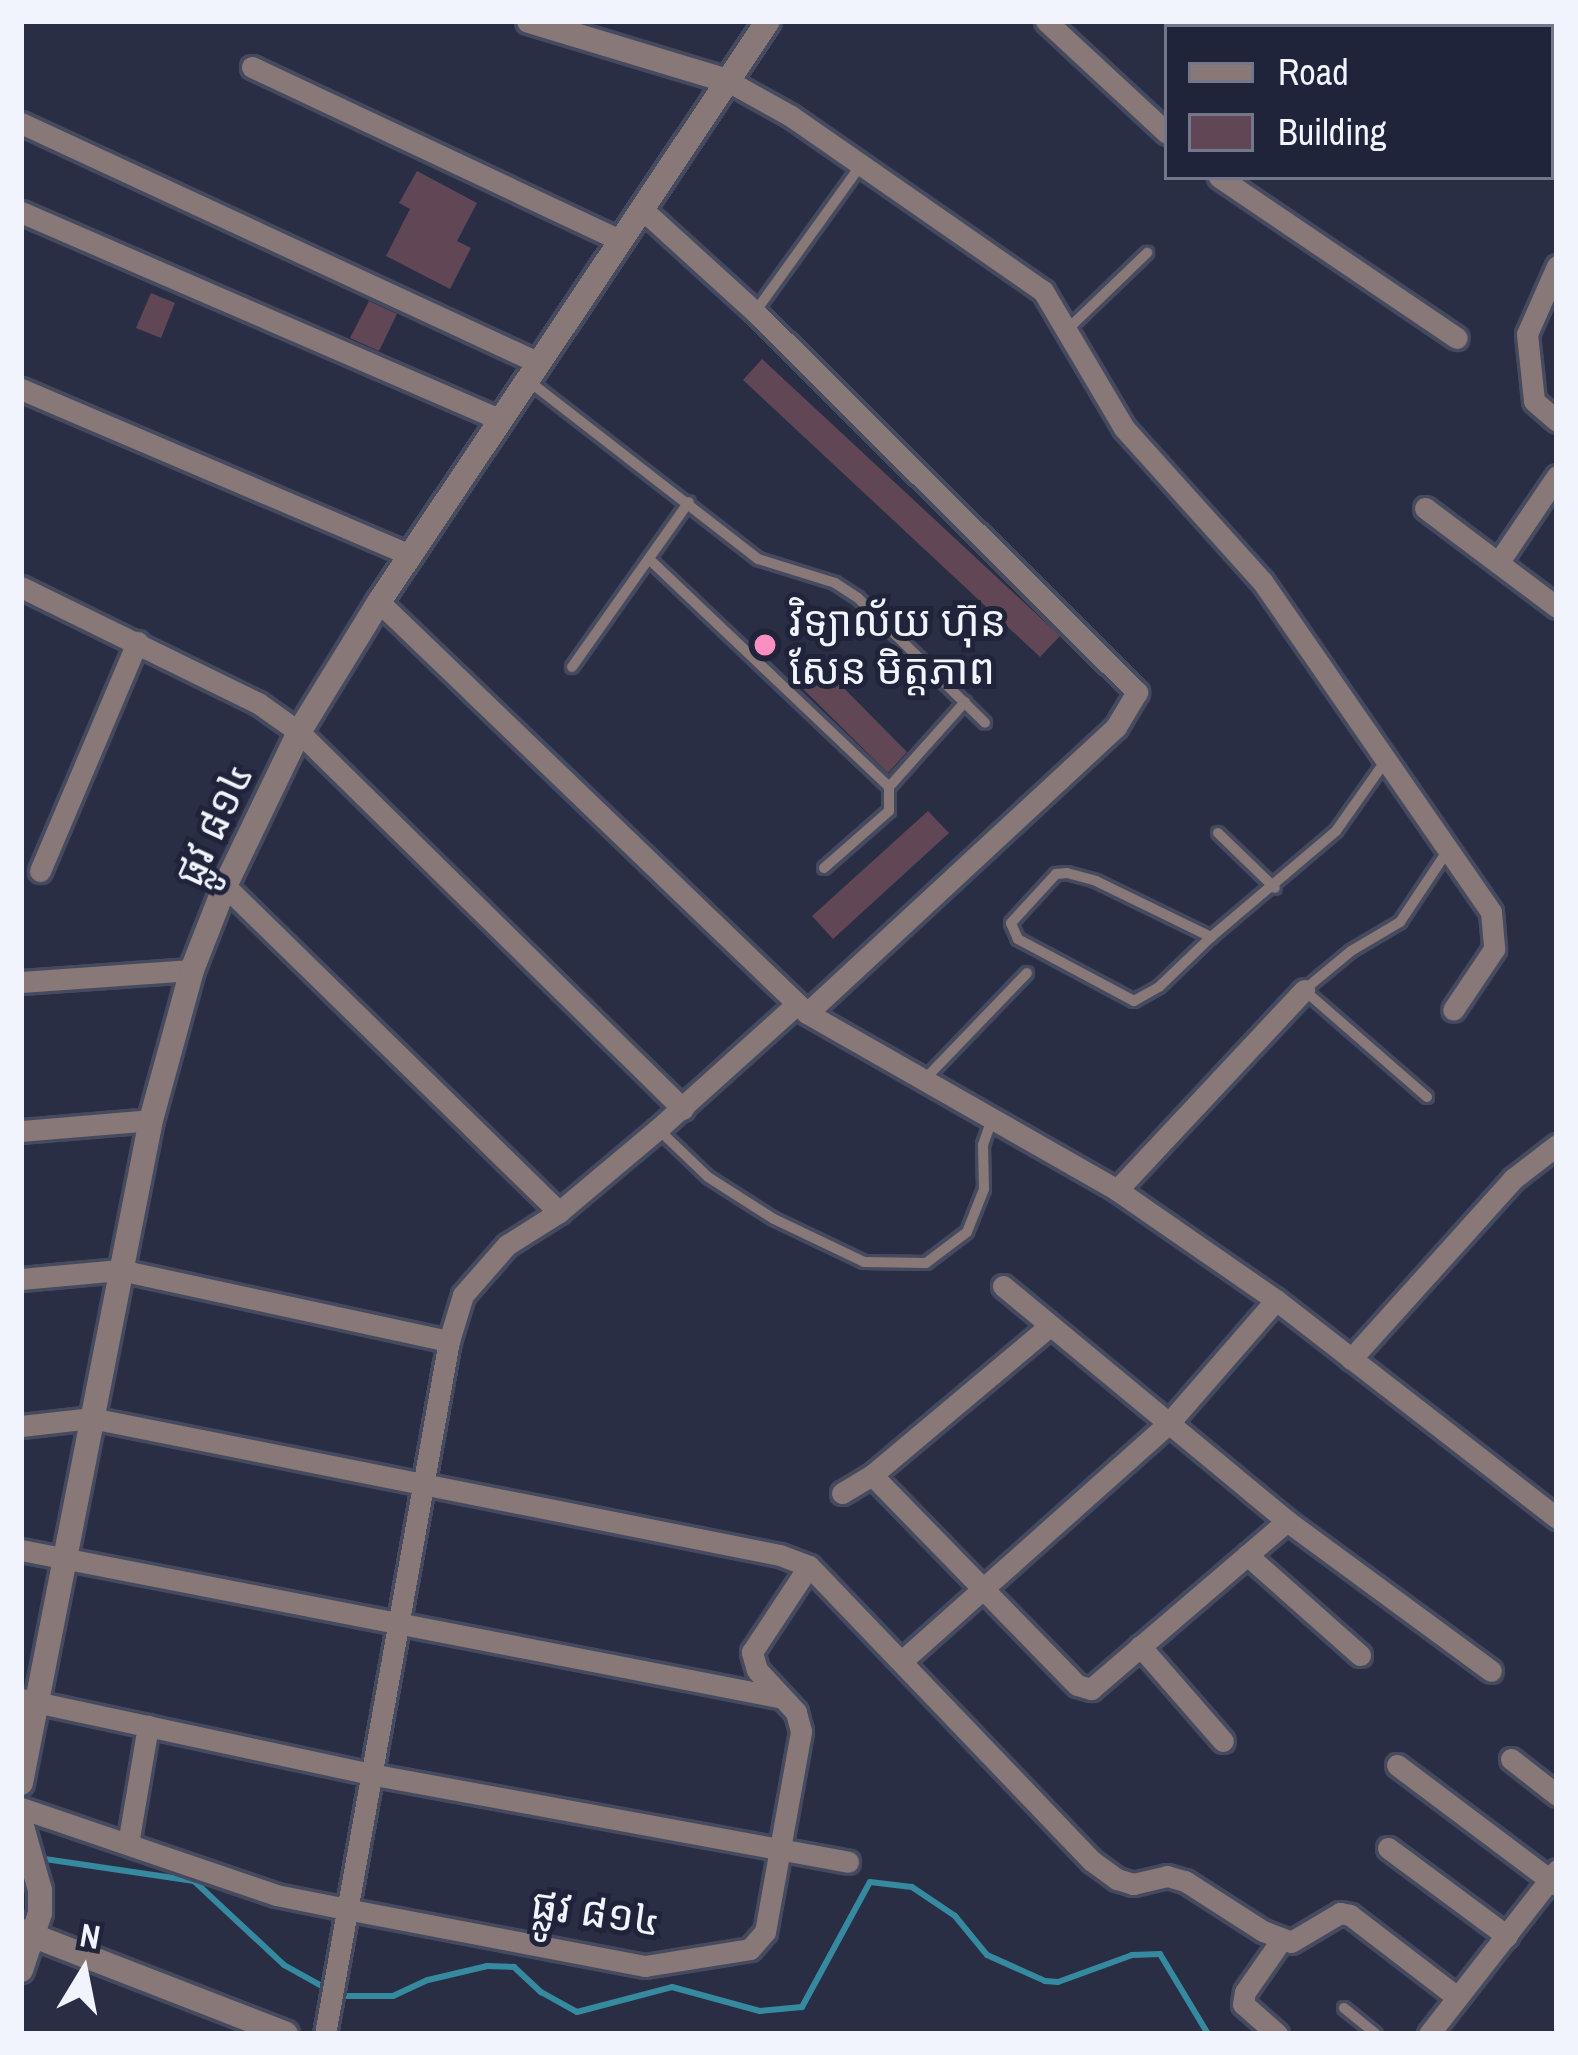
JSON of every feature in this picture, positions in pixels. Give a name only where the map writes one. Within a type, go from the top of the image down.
[{"type":"street","points":[[530,21],[728,81],[791,116],[1028,277],[1068,329],[1124,428],[1262,581],[1491,912],[1495,929],[1488,964],[1453,1010]]},
{"type":"street","name":"ផ្លូវ ៨១៤","points":[[21,1783],[27,1700],[62,1559],[151,1120],[192,970],[225,886],[299,732],[379,602],[768,21]]},
{"type":"street","points":[[1046,21],[1164,130]]},
{"type":"street","points":[[252,68],[621,241]]},
{"type":"street","points":[[21,123],[534,371]]},
{"type":"street","points":[[1223,180],[1456,338]]},
{"type":"street","points":[[325,2034],[449,1341],[463,1295],[483,1266],[559,1211],[802,1009],[1116,727],[1137,692],[754,312],[642,209]]},
{"type":"street","points":[[21,212],[501,420]]},
{"type":"street","points":[[1557,266],[1527,334],[1534,401],[1557,421]]},
{"type":"street","points":[[21,389],[410,556]]},
{"type":"street","points":[[1498,563],[1557,476]]},
{"type":"street","points":[[1424,508],[1557,607]]},
{"type":"street","points":[[21,587],[258,703],[299,732],[683,1108]]},
{"type":"street","points":[[379,602],[802,1009],[991,1122],[1117,1190],[1276,1300],[1557,1518]]},
{"type":"street","points":[[40,872],[137,642]]},
{"type":"street","points":[[225,886],[559,1211]]},
{"type":"street","points":[[21,982],[192,970]]},
{"type":"street","points":[[1117,1190],[1304,991]]},
{"type":"street","points":[[21,1131],[151,1120]]},
{"type":"street","points":[[1351,1359],[1513,1179],[1557,1145]]},
{"type":"street","points":[[21,1279],[120,1270],[449,1341]]},
{"type":"street","points":[[1003,1286],[1047,1328],[1287,1521],[1491,1671]]},
{"type":"street","points":[[903,1660],[1169,1423],[1276,1300]]},
{"type":"street","points":[[842,1492],[872,1475],[1047,1328]]},
{"type":"street","points":[[21,1426],[91,1418],[780,1555],[809,1566],[1092,1861],[1117,1879],[1133,1883],[1167,1876],[1185,1881],[1291,1942],[1340,1913],[1350,1915],[1456,1997]]},
{"type":"street","points":[[872,1475],[1076,1685],[1091,1689],[1287,1521]]},
{"type":"street","points":[[21,1550],[778,1697]]},
{"type":"street","points":[[1247,1555],[1360,1655]]},
{"type":"street","name":"ផ្លូវ ៨១៤","points":[[21,1808],[277,1894],[346,1910],[645,1966],[750,1949],[760,1942],[801,1731],[796,1712],[757,1670],[752,1652],[809,1566]]},
{"type":"street","points":[[1140,1646],[1223,1741]]},
{"type":"street","points":[[27,1700],[370,1774],[848,1862]]},
{"type":"street","points":[[128,1844],[148,1726]]},
{"type":"street","points":[[1511,1759],[1557,1795]]},
{"type":"street","points":[[1396,1765],[1555,1878],[1429,2034]]},
{"type":"street","points":[[21,1824],[40,1890],[21,1970]]},
{"type":"street","points":[[1388,1848],[1507,1936]]},
{"type":"street","points":[[27,1933],[286,2034]]},
{"type":"street","points":[[1277,2034],[1243,2004],[1245,1992],[1282,1939]]},
{"type":"lane","points":[[754,312],[861,165]]},
{"type":"lane","points":[[1068,329],[1147,253]]},
{"type":"lane","points":[[534,371],[758,559],[835,583],[858,598],[985,723]]},
{"type":"lane","points":[[572,667],[689,502]]},
{"type":"lane","points":[[649,559],[890,788]]},
{"type":"lane","points":[[824,868],[889,811],[890,788],[964,703]]},
{"type":"lane","points":[[1211,937],[1096,881],[1067,873],[1056,874],[1016,912],[1011,923],[1018,939],[1134,1001],[1159,987],[1336,832],[1386,760]]},
{"type":"lane","points":[[1217,833],[1275,888]]},
{"type":"lane","points":[[1427,1096],[1304,991],[1351,951],[1400,922],[1448,850]]},
{"type":"lane","points":[[923,1082],[1027,973]]},
{"type":"lane","points":[[658,1129],[707,1177],[774,1219],[864,1262],[926,1263],[967,1232],[983,1189],[983,1145],[991,1122]]},
{"type":"lane","points":[[1344,2008],[1376,2034]]},
{"type":"building","points":[[417,171],[477,203],[457,241],[471,248],[450,289],[386,256],[410,209],[399,203]]},
{"type":"building","points":[[151,293],[175,303],[161,338],[136,328]]},
{"type":"building","points":[[369,301],[397,314],[379,351],[350,338]]},
{"type":"building","points":[[762,359],[1060,636],[1040,657],[743,380]]},
{"type":"building","points":[[817,661],[907,752],[888,773],[796,682]]},
{"type":"building","points":[[928,811],[949,833],[833,939],[812,916]]},
{"type":"waterway","points":[[38,1858],[194,1881],[284,1965],[340,1996],[393,1996],[428,1980],[487,1966],[514,1967],[541,1992],[577,2012],[672,1987],[760,2011],[802,2007],[870,1882],[912,1887],[955,1916],[987,1955],[1045,1981],[1058,1982],[1132,1955],[1160,1954],[1208,2034]]},
{"type":"place","name":"វិទ្យាល័យ ហ៊ុន សែន មិត្តភាព","points":[[765,645]]}]
